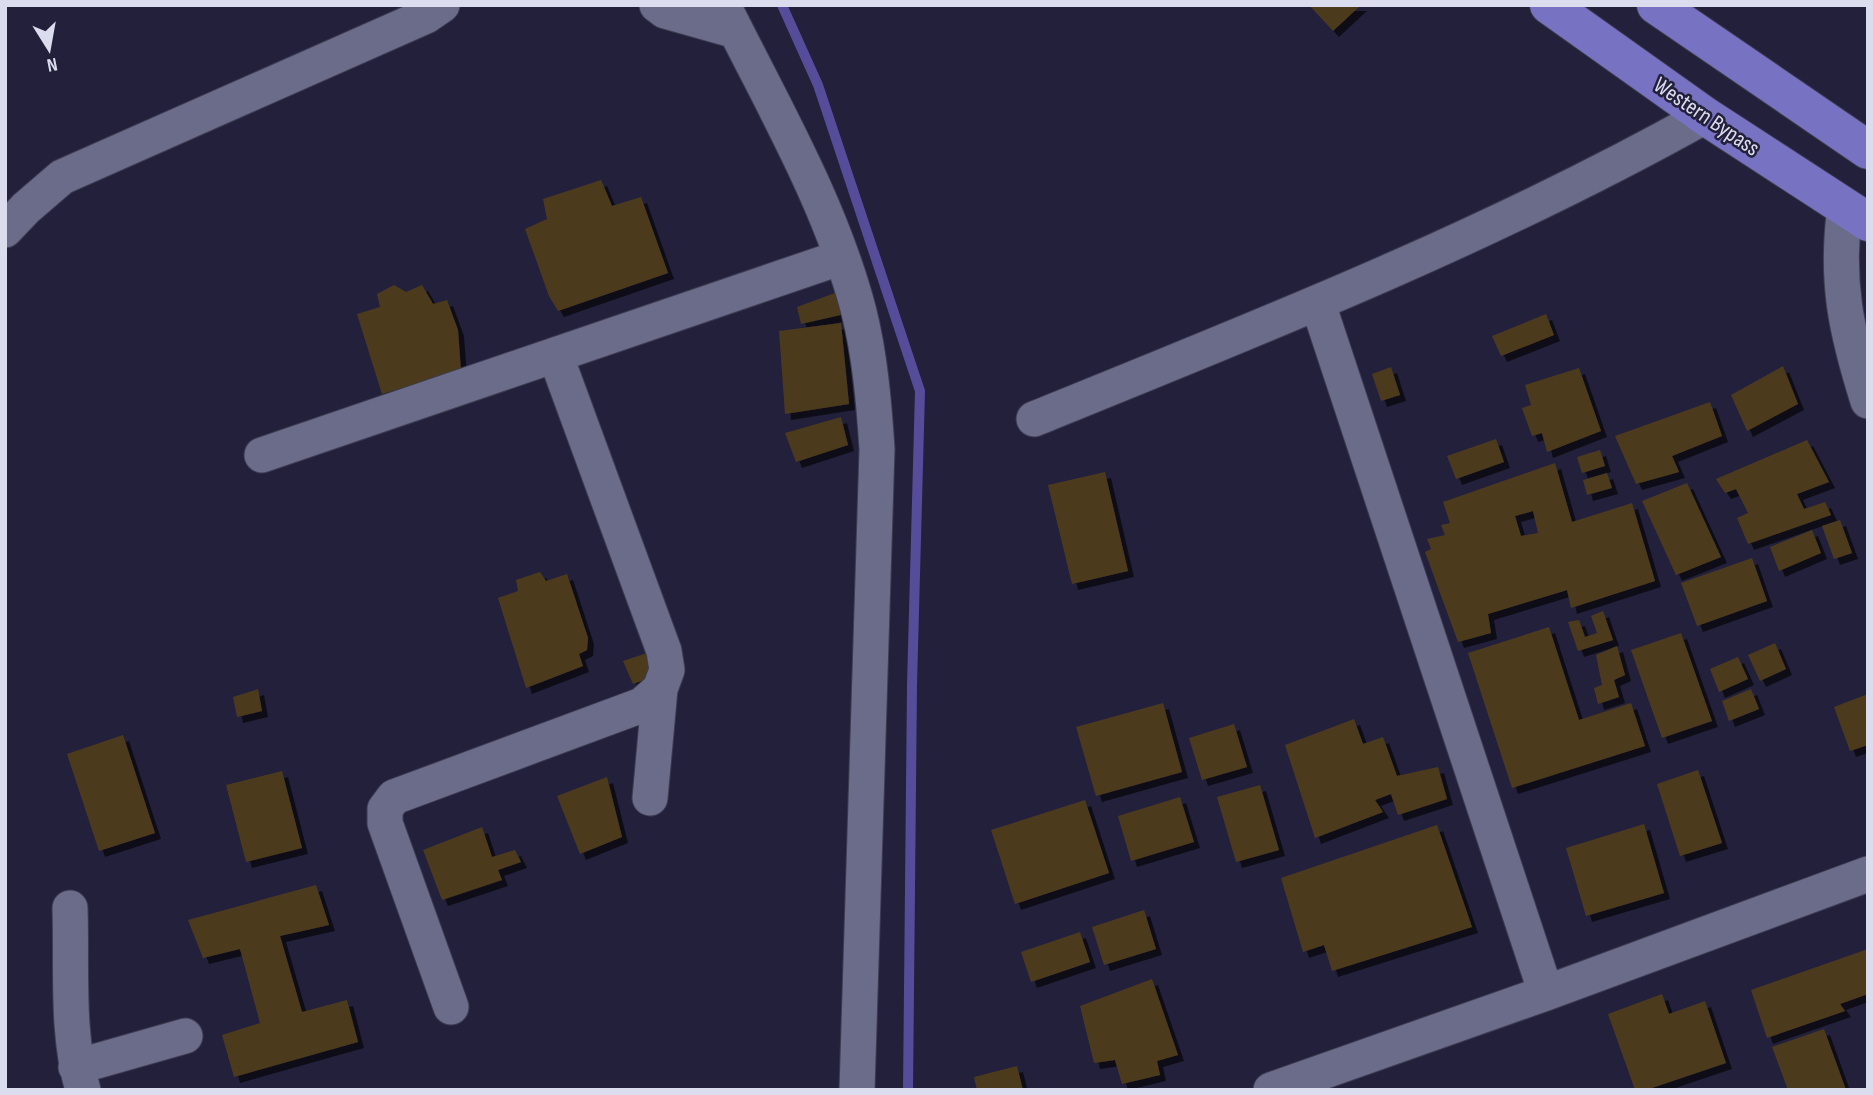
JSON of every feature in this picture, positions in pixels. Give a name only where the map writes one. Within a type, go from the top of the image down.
[{"type":"main road","name":"Western Bypass","points":[[1549,5],[1705,116],[1856,215]]},
{"type":"main road","points":[[1656,5],[1868,150]]},
{"type":"street","points":[[5,230],[62,177],[426,16],[442,5]]},
{"type":"street","points":[[657,5],[665,11],[729,18],[801,162],[842,257],[859,313],[866,348],[874,402],[877,449],[858,1090]]},
{"type":"street","points":[[1034,419],[1318,304],[1626,161],[1705,116]]},
{"type":"street","points":[[1856,215],[1839,248],[1846,323],[1868,401]]},
{"type":"street","points":[[262,455],[842,257]]},
{"type":"street","points":[[1318,304],[1546,993]]},
{"type":"street","points":[[556,356],[664,651],[667,670],[660,690],[650,799]]},
{"type":"street","points":[[450,1007],[385,823],[386,809],[394,797],[642,705],[660,690]]},
{"type":"street","points":[[1271,1090],[1546,993],[1868,874]]},
{"type":"street","points":[[70,908],[80,1079],[185,1036]]},
{"type":"building","points":[[1309,5],[1361,5],[1333,31]]},
{"type":"building","points":[[601,180],[612,206],[641,197],[668,273],[558,311],[549,296],[525,229],[547,219],[543,199]]},
{"type":"building","points":[[394,285],[406,292],[422,285],[433,304],[447,300],[458,330],[461,371],[382,394],[357,314],[380,307],[377,294]]},
{"type":"building","points":[[843,290],[845,314],[801,324],[797,307]]},
{"type":"building","points":[[1546,314],[1554,335],[1501,356],[1492,336]]},
{"type":"building","points":[[841,323],[849,404],[785,414],[779,331]]},
{"type":"building","points":[[1783,366],[1798,404],[1747,431],[1731,395]]},
{"type":"building","points":[[1391,367],[1400,395],[1381,401],[1372,374]]},
{"type":"building","points":[[1579,368],[1601,431],[1547,452],[1542,433],[1532,436],[1522,408],[1531,405],[1525,385]]},
{"type":"building","points":[[1710,402],[1722,436],[1672,456],[1679,472],[1636,484],[1615,436]]},
{"type":"building","points":[[841,417],[848,445],[796,462],[785,433]]},
{"type":"building","points":[[1496,439],[1504,462],[1456,479],[1447,456]]},
{"type":"building","points":[[1807,440],[1829,482],[1797,494],[1804,509],[1825,502],[1831,515],[1748,544],[1737,518],[1748,513],[1736,489],[1725,493],[1716,479]]},
{"type":"building","points":[[1600,450],[1605,466],[1582,473],[1577,457]]},
{"type":"building","points":[[1555,463],[1572,522],[1632,503],[1655,581],[1571,608],[1567,590],[1488,614],[1491,633],[1458,642],[1425,552],[1431,549],[1427,539],[1445,535],[1441,525],[1450,523],[1443,502]],"holes":[[[1533,511],[1538,533],[1521,536],[1515,516]]]},
{"type":"building","points":[[1105,472],[1128,571],[1072,584],[1048,485]]},
{"type":"building","points":[[1607,473],[1612,488],[1587,495],[1583,480]]},
{"type":"building","points":[[1687,483],[1721,557],[1676,575],[1642,501]]},
{"type":"building","points":[[1840,520],[1852,553],[1834,559],[1822,526]]},
{"type":"building","points":[[1812,530],[1821,553],[1779,571],[1770,547]]},
{"type":"building","points":[[1752,558],[1767,601],[1697,626],[1681,583]]},
{"type":"building","points":[[540,572],[546,581],[567,574],[588,638],[587,650],[579,654],[583,666],[526,688],[498,598],[518,591],[516,580]]},
{"type":"building","points":[[1603,611],[1613,640],[1578,651],[1568,622],[1579,620],[1585,637],[1597,633],[1591,616]]},
{"type":"building","points":[[1549,627],[1579,720],[1631,703],[1645,746],[1512,788],[1468,653]]},
{"type":"building","points":[[1681,633],[1712,721],[1662,738],[1631,650]]},
{"type":"building","points":[[1775,643],[1786,669],[1760,681],[1748,655]]},
{"type":"building","points":[[1617,646],[1625,675],[1614,680],[1619,697],[1598,704],[1594,688],[1602,685],[1596,655]]},
{"type":"building","points":[[647,653],[658,675],[633,684],[623,661]]},
{"type":"building","points":[[1738,657],[1748,679],[1719,692],[1710,669]]},
{"type":"building","points":[[258,689],[262,711],[237,717],[233,697]]},
{"type":"building","points":[[1751,689],[1759,709],[1729,721],[1722,701]]},
{"type":"building","points":[[1868,694],[1868,745],[1850,751],[1834,707]]},
{"type":"building","points":[[1163,703],[1182,772],[1096,796],[1076,727]]},
{"type":"building","points":[[1354,719],[1363,744],[1383,737],[1397,776],[1438,767],[1447,799],[1398,815],[1391,794],[1375,800],[1383,812],[1315,838],[1285,745]]},
{"type":"building","points":[[1234,724],[1247,767],[1202,780],[1189,738]]},
{"type":"building","points":[[123,735],[155,833],[99,851],[67,754]]},
{"type":"building","points":[[1698,770],[1722,843],[1680,856],[1657,784]]},
{"type":"building","points":[[282,771],[302,848],[246,862],[226,785]]},
{"type":"building","points":[[607,777],[622,837],[580,854],[557,796]]},
{"type":"building","points":[[1260,785],[1279,850],[1236,862],[1217,797]]},
{"type":"building","points":[[1180,797],[1194,842],[1131,861],[1118,816]]},
{"type":"building","points":[[1085,800],[1109,873],[1015,904],[991,830]]},
{"type":"building","points":[[1644,824],[1664,893],[1586,916],[1566,848]]},
{"type":"building","points":[[1437,825],[1472,927],[1332,971],[1324,945],[1303,952],[1281,878]]},
{"type":"building","points":[[482,827],[492,857],[515,850],[521,862],[498,870],[502,880],[442,900],[423,850]]},
{"type":"building","points":[[316,885],[329,925],[280,936],[302,1012],[347,1000],[358,1042],[234,1077],[222,1035],[260,1023],[240,949],[203,958],[188,920]]},
{"type":"building","points":[[1144,910],[1156,949],[1104,965],[1092,927]]},
{"type":"building","points":[[1080,932],[1090,962],[1031,982],[1021,952]]},
{"type":"building","points":[[1868,949],[1868,994],[1840,1004],[1845,1011],[1767,1038],[1751,990]]},
{"type":"building","points":[[1152,979],[1178,1055],[1157,1061],[1160,1075],[1122,1084],[1115,1060],[1094,1063],[1080,1006]]},
{"type":"building","points":[[1662,994],[1669,1014],[1705,1001],[1726,1063],[1646,1090],[1635,1090],[1608,1014]]},
{"type":"building","points":[[1824,1029],[1846,1090],[1788,1090],[1772,1047]]},
{"type":"building","points":[[1017,1066],[1023,1090],[977,1090],[974,1077]]},
{"type":"waterway","points":[[782,5],[818,85],[920,391],[912,685],[908,1090]]}]
